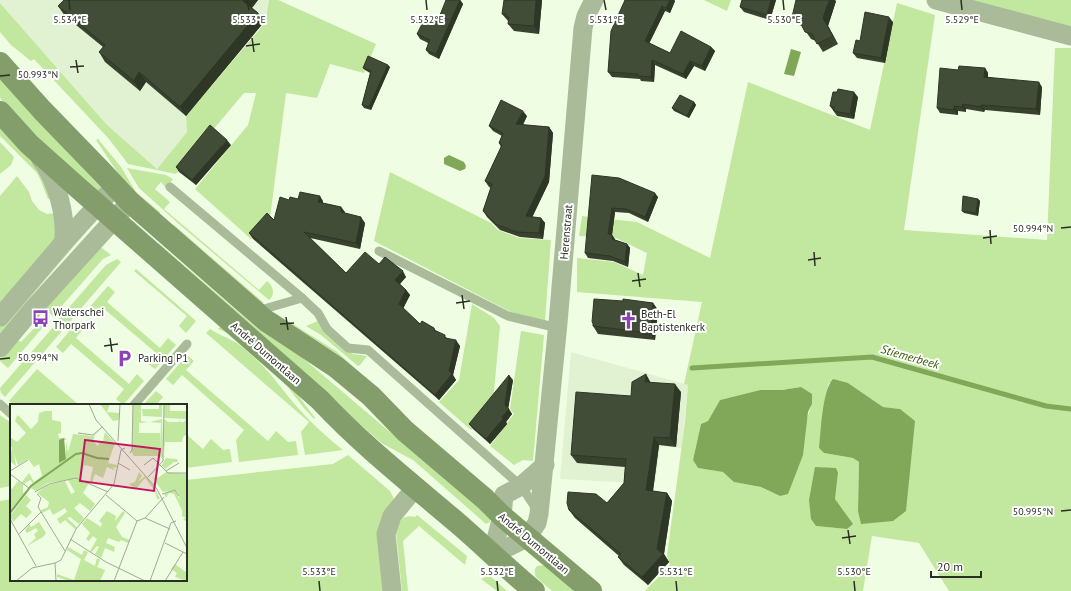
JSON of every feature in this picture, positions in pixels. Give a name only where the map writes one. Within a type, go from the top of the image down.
[{"type":"main road","name":"André Dumontlaan","points":[[0,63],[42,110],[130,202],[265,320],[336,367],[371,396],[405,432],[485,499],[527,538],[591,591]]},
{"type":"main road","name":"André Dumontlaan","points":[[0,112],[29,144],[320,400],[340,421],[415,488],[462,527],[534,591]]},
{"type":"street","name":"Herenstraat","points":[[527,538],[537,523],[539,514],[558,328],[583,28],[586,16],[594,0]]},
{"type":"street","points":[[936,0],[1071,36]]},
{"type":"street","points":[[29,144],[46,167],[55,187],[65,231],[64,242]]},
{"type":"street","points":[[0,317],[64,242],[115,186]]},
{"type":"street","points":[[0,348],[130,202]]},
{"type":"street","points":[[492,555],[502,516],[504,495],[521,486],[545,465]]},
{"type":"street","points":[[392,591],[386,534],[392,516],[415,488]]},
{"type":"street","points":[[492,555],[527,538]]},
{"type":"lane","points":[[170,187],[302,298],[318,313],[327,329],[348,348],[368,350],[521,486],[539,514]]},
{"type":"lane","points":[[379,251],[508,316],[558,328]]},
{"type":"lane","points":[[256,311],[302,298]]},
{"type":"lane","points":[[135,404],[187,344]]},
{"type":"lane","points":[[0,404],[10,413]]},
{"type":"shaded area","points":[[0,0],[269,0],[264,22],[186,116],[187,132],[157,169],[107,125],[0,3]]},
{"type":"shaded area","points":[[269,0],[278,0],[376,44],[364,73],[330,64],[317,98],[286,93],[270,218],[251,239],[195,189],[248,125],[256,93],[244,93],[176,174],[128,164],[109,139],[34,59],[31,61],[11,45],[0,32],[0,3],[107,125],[157,169],[187,132],[186,116],[265,23]]},
{"type":"shaded area","points":[[704,0],[731,0],[727,11]]},
{"type":"shaded area","points":[[958,0],[1071,0],[1071,31]]},
{"type":"shaded area","points":[[897,3],[935,15],[904,230],[1047,240],[1055,48],[1071,48],[1071,591],[949,591],[919,543],[872,536],[863,591],[645,591],[670,565],[667,555],[685,422],[688,385],[684,384],[702,302],[577,292],[577,258],[614,262],[643,275],[647,253],[616,238],[579,236],[582,216],[637,222],[710,258],[748,82],[870,130]],"holes":[[[829,383],[848,383],[883,407],[900,409],[858,511],[859,462],[853,458],[824,453],[819,448],[824,406]],[[801,387],[812,404],[780,496],[761,487],[735,482],[724,472],[698,468],[693,460],[701,424],[708,421],[720,400],[760,390],[782,390]],[[838,473],[835,499],[847,529],[816,526]]]},
{"type":"shaded area","points":[[791,49],[801,52],[794,76],[784,74]]},
{"type":"shaded area","points":[[0,78],[100,186],[101,190],[99,194],[23,125],[0,98]]},
{"type":"shaded area","points":[[0,126],[40,169],[52,198],[48,199],[37,173],[0,136]]},
{"type":"shaded area","points":[[98,139],[121,167],[136,192],[160,212],[160,215],[126,185],[96,140]]},
{"type":"shaded area","points":[[0,142],[14,157],[11,165],[0,174]]},
{"type":"shaded area","points":[[449,155],[464,162],[466,166],[465,169],[460,171],[444,164],[444,158]]},
{"type":"shaded area","points":[[127,168],[166,175],[173,179],[166,188],[161,182],[155,189],[170,202],[164,209],[259,290],[267,281],[273,290],[271,298],[269,300],[180,225],[139,188]]},
{"type":"shaded area","points":[[390,172],[491,223],[498,230],[519,238],[551,240],[545,321],[511,312],[374,241]]},
{"type":"shaded area","points":[[17,176],[29,192],[32,201],[39,210],[47,214],[57,213],[56,239],[0,307],[0,196]]},
{"type":"shaded area","points":[[172,225],[174,225],[264,303],[259,304]]},
{"type":"shaded area","points":[[82,230],[85,233],[0,333],[0,323]]},
{"type":"shaded area","points":[[158,243],[258,329],[278,337],[490,517],[490,522],[486,524],[413,460],[383,444],[153,247]]},
{"type":"shaded area","points":[[102,248],[111,255],[103,259],[53,316],[45,309],[99,249]]},
{"type":"shaded area","points":[[117,259],[121,262],[66,326],[58,320],[106,265]]},
{"type":"shaded area","points":[[136,269],[196,321],[186,333],[179,326],[187,316],[134,271]]},
{"type":"shaded area","points":[[108,286],[115,292],[107,302],[160,348],[168,338],[176,345],[155,369],[147,363],[155,352],[102,307],[94,317],[87,310]]},
{"type":"shaded area","points":[[472,304],[494,318],[500,326],[493,402],[471,430],[439,402],[459,380]]},
{"type":"shaded area","points":[[275,313],[336,351],[367,379],[269,314]]},
{"type":"shaded area","points":[[45,317],[49,320],[8,368],[0,360],[18,340],[21,342]]},
{"type":"shaded area","points":[[318,321],[322,329],[353,354],[367,356],[360,365],[358,366],[321,335],[306,326]]},
{"type":"shaded area","points":[[77,322],[84,328],[76,338],[129,384],[137,374],[144,381],[124,404],[122,404],[116,399],[124,389],[71,344],[63,353],[56,347]]},
{"type":"shaded area","points":[[55,325],[62,331],[5,397],[1,393],[0,388]]},
{"type":"shaded area","points":[[220,327],[240,335],[298,395],[315,418],[314,419],[303,407],[287,386],[235,336],[218,329]]},
{"type":"shaded area","points":[[210,329],[243,347],[260,363],[310,421],[343,450],[305,455],[301,432],[309,422],[206,333]]},
{"type":"shaded area","points":[[521,331],[544,335],[533,461],[523,460],[514,465],[490,446],[514,414],[510,409]]},
{"type":"shaded area","points":[[571,352],[688,385],[682,448],[660,446],[655,484],[560,479]]},
{"type":"shaded area","points":[[187,355],[194,361],[186,370],[268,441],[276,431],[288,442],[296,441],[298,455],[239,462],[236,440],[244,430],[182,375],[173,385],[166,379]]},
{"type":"shaded area","points":[[37,369],[78,404],[13,404],[9,401]]},
{"type":"shaded area","points":[[833,379],[848,383],[883,407],[900,409],[915,421],[906,511],[893,521],[861,524],[858,511],[859,462],[853,458],[824,453],[819,448],[821,422],[826,392]]},
{"type":"shaded area","points":[[801,387],[812,394],[812,404],[808,412],[803,455],[788,494],[780,496],[761,487],[734,482],[723,472],[698,468],[693,460],[701,424],[708,421],[720,400],[760,390],[782,390]]},
{"type":"shaded area","points":[[156,391],[163,397],[157,404],[144,404]]},
{"type":"shaded area","points":[[0,415],[10,422],[10,486],[0,488]]},
{"type":"shaded area","points":[[187,435],[203,449],[211,439],[223,450],[230,449],[232,462],[187,468]]},
{"type":"shaded area","points":[[348,455],[390,491],[394,499],[387,591],[0,591],[0,501],[10,499],[10,581],[187,581],[187,480],[333,464]]},
{"type":"shaded area","points":[[815,467],[836,468],[838,473],[835,499],[853,524],[847,529],[816,526],[811,519],[809,500]]},
{"type":"shaded area","points":[[417,515],[467,556],[465,565],[419,526],[403,541],[408,591],[402,591],[396,532],[398,525],[404,518],[411,516],[415,517]]},
{"type":"shaded area","points":[[545,565],[575,591],[552,591],[536,577],[535,574],[537,566]]},
{"type":"shaded area","points":[[489,575],[507,591],[497,591],[481,579]]},
{"type":"building","points":[[64,0],[244,0],[243,1],[258,13],[180,107],[139,72],[134,81],[99,52],[105,45],[58,6]]},
{"type":"building","points":[[446,0],[460,0],[436,54],[426,50],[430,40],[417,34],[424,20],[427,21],[429,16],[438,20]]},
{"type":"building","points":[[504,0],[536,0],[534,26],[508,24],[509,17],[506,17],[506,14],[502,14]]},
{"type":"building","points":[[625,0],[670,0],[666,8],[662,6],[645,41],[670,53],[681,31],[711,47],[702,66],[690,61],[683,74],[652,60],[651,77],[638,76],[638,74],[608,72],[611,31]]},
{"type":"building","points":[[742,0],[771,0],[767,15],[740,7]]},
{"type":"building","points":[[796,0],[829,0],[823,18],[833,36],[817,44],[812,34],[805,32],[799,20],[792,17]]},
{"type":"building","points":[[865,12],[889,17],[881,58],[853,53],[856,40],[860,41]]},
{"type":"building","points":[[368,56],[388,65],[369,107],[362,105],[371,71],[363,68]]},
{"type":"building","points":[[959,66],[985,68],[984,77],[1039,82],[1036,109],[981,105],[981,107],[963,104],[962,107],[954,106],[954,110],[937,108],[940,68],[958,70]]},
{"type":"building","points":[[838,89],[854,92],[850,114],[834,111],[834,107],[830,106],[833,92],[837,92]]},
{"type":"building","points":[[680,95],[694,102],[687,116],[672,108]]},
{"type":"building","points":[[501,100],[523,111],[516,124],[549,127],[545,176],[526,216],[541,218],[539,233],[516,232],[496,224],[483,211],[492,184],[485,181],[502,145],[499,143],[503,133],[489,126]]},
{"type":"building","points":[[210,125],[227,140],[192,180],[176,167]]},
{"type":"building","points":[[592,175],[619,178],[655,193],[645,217],[626,209],[612,208],[608,234],[612,235],[612,239],[627,244],[625,262],[610,256],[585,253]]},
{"type":"building","points":[[300,192],[320,196],[318,202],[341,207],[341,212],[361,217],[356,243],[304,232],[346,273],[365,252],[379,264],[385,257],[403,271],[395,280],[406,290],[399,304],[420,324],[422,321],[434,328],[434,330],[445,335],[445,338],[456,340],[449,371],[452,374],[435,395],[249,233],[267,213],[274,220],[280,197],[289,200],[290,197],[298,199]]},
{"type":"building","points":[[963,196],[978,199],[976,213],[962,211]]},
{"type":"building","name":"Beth-El Baptistenkerk","points":[[594,299],[623,301],[623,299],[653,303],[650,333],[593,326]]},
{"type":"building","points":[[646,374],[645,382],[675,384],[670,438],[654,437],[646,490],[667,493],[657,549],[663,554],[642,577],[618,557],[621,554],[569,510],[567,503],[568,492],[596,494],[607,503],[624,483],[626,459],[571,455],[576,392],[631,396],[632,382]]},
{"type":"building","points":[[509,375],[505,405],[509,409],[502,417],[503,419],[486,439],[469,424]]},
{"type":"waterway","name":"Stiemerbeek","points":[[692,368],[872,357],[1046,406],[1071,409]]},
{"type":"place","name":"Waterschei Thorpark","points":[[40,318]]},
{"type":"place","name":"Beth-El Baptistenkerk","points":[[628,320]]},
{"type":"place","name":"Parking P1","points":[[125,358]]}]
